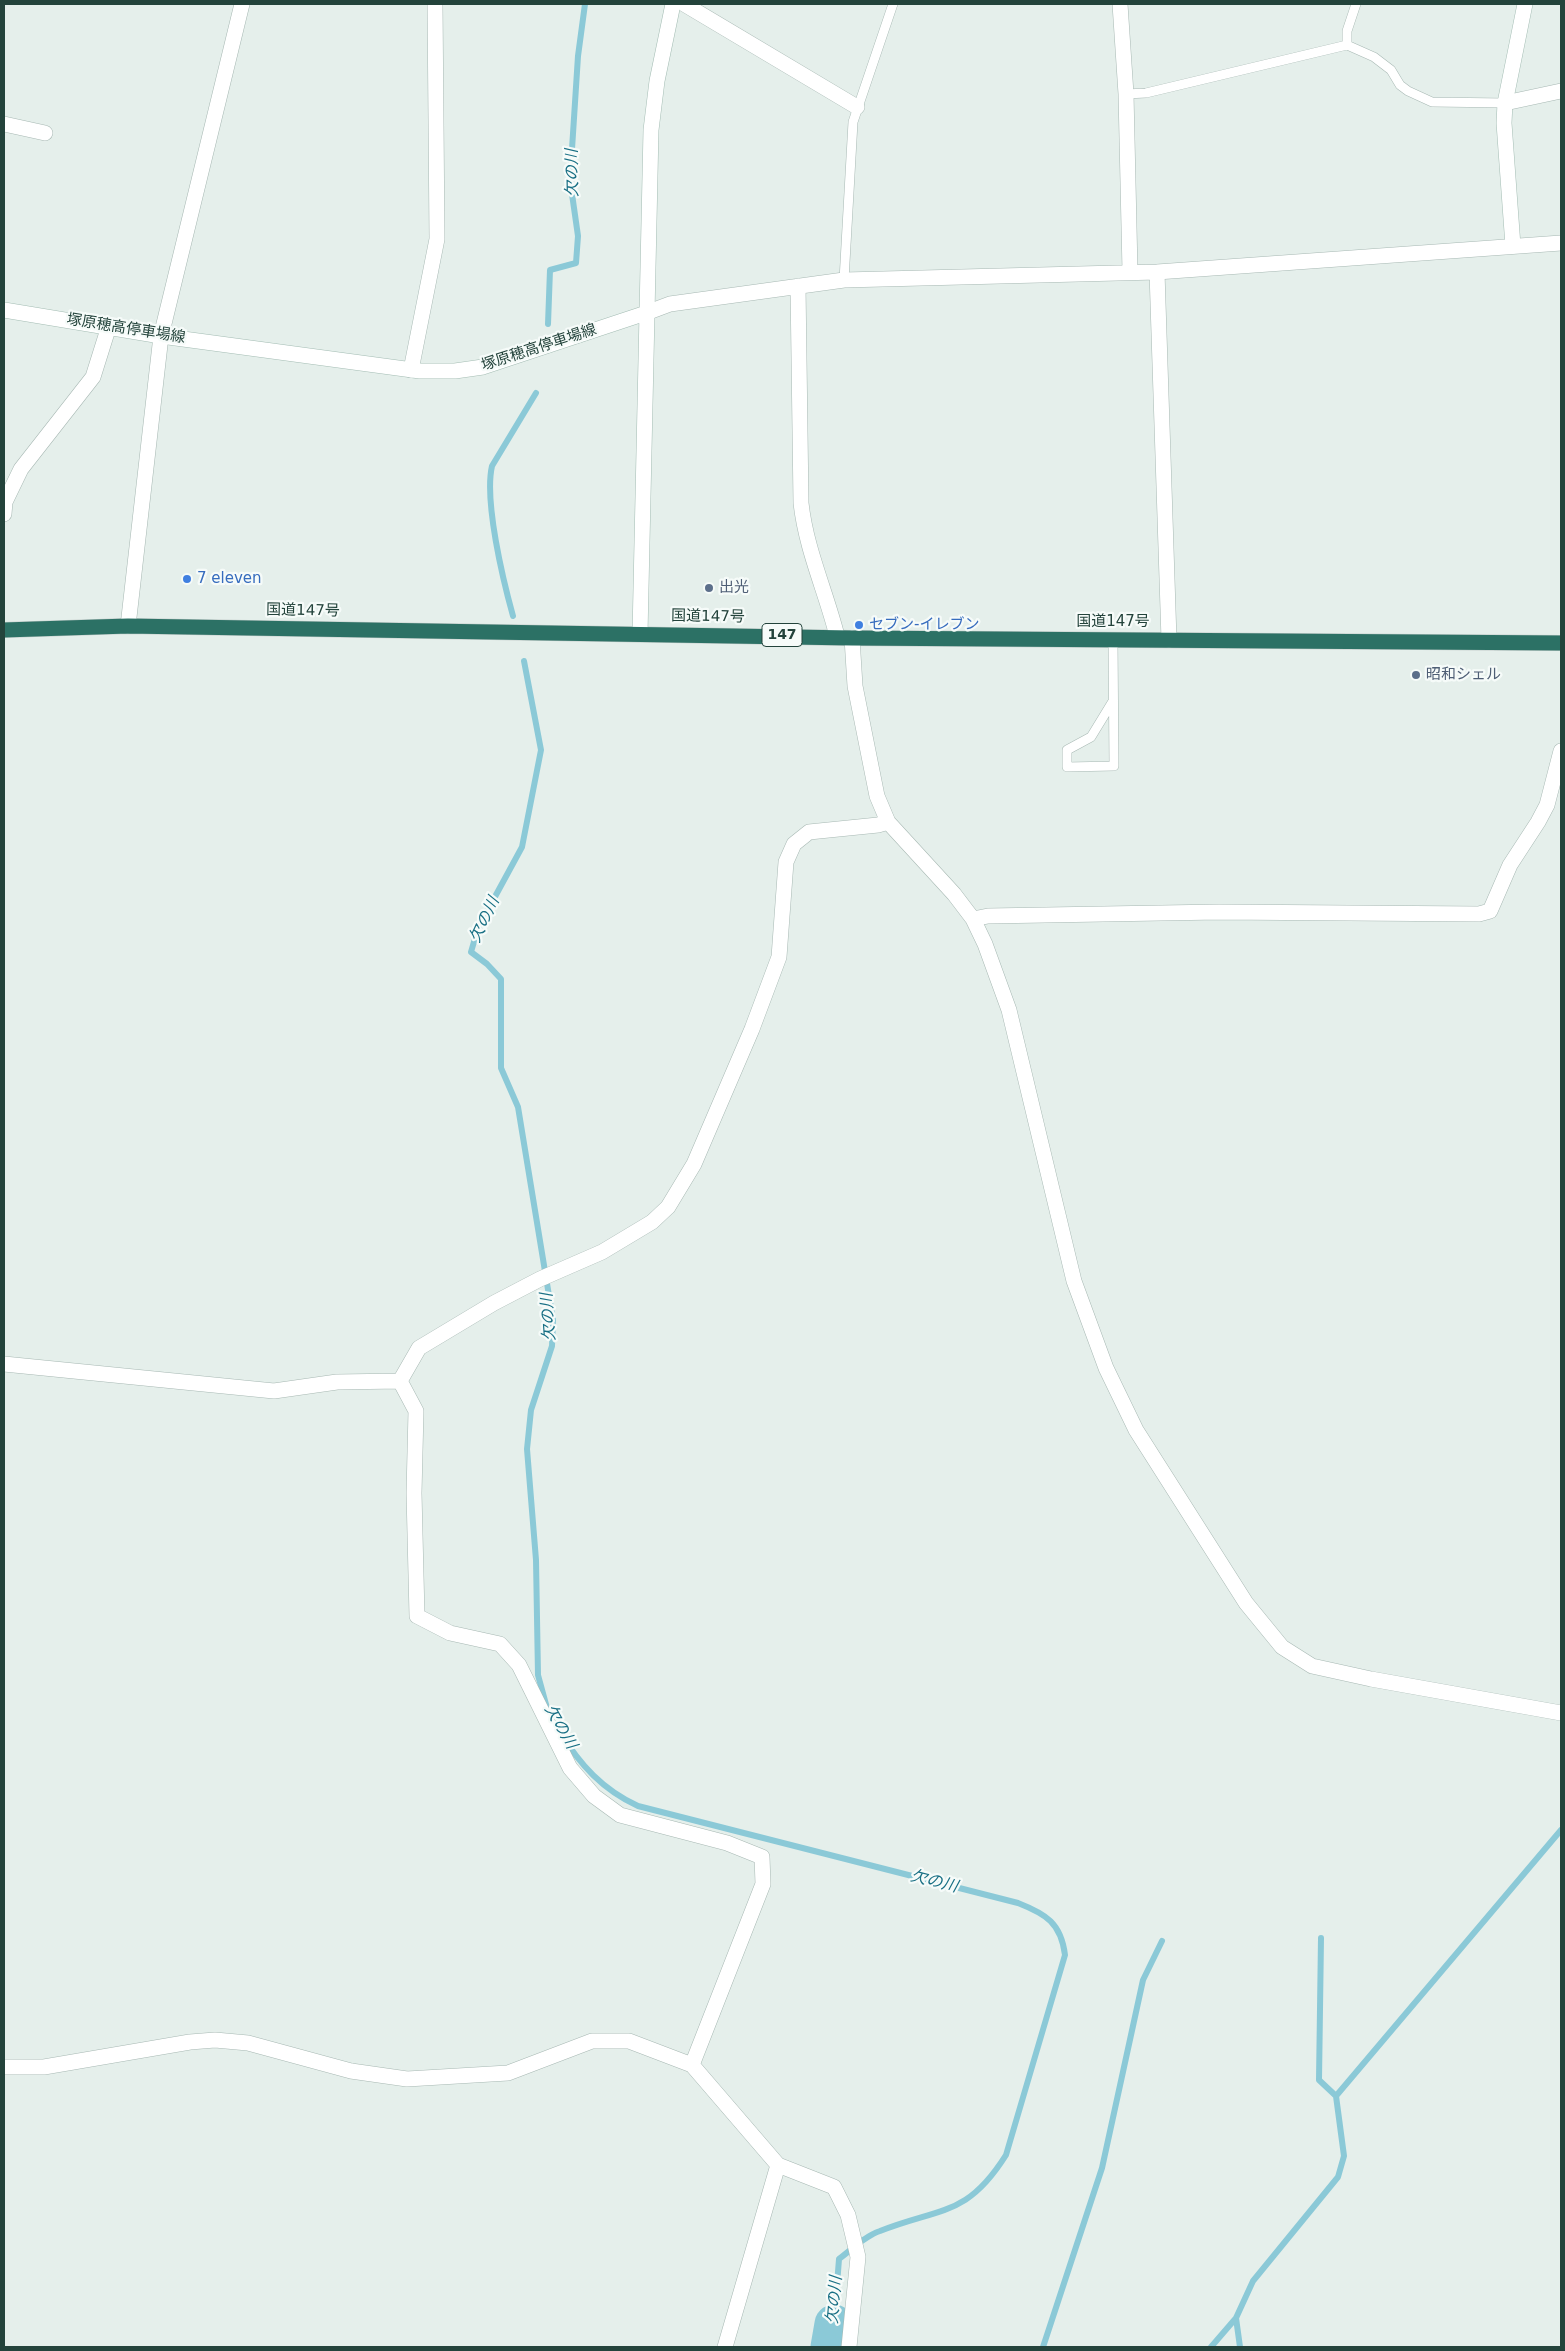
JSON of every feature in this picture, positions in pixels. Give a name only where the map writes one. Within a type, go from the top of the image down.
[{"type":"highway","name":"国道147号","points":[[4,630],[128,626],[844,637],[1561,644]]},
{"type":"street","points":[[128,626],[161,336],[242,4]]},
{"type":"street","points":[[411,370],[437,239],[435,4]]},
{"type":"street","points":[[640,634],[651,130],[657,81],[673,4]]},
{"type":"street","points":[[684,4],[857,107]]},
{"type":"street","points":[[1120,4],[1126,94],[1130,271]]},
{"type":"street","points":[[1513,246],[1504,122],[1505,103],[1525,4]]},
{"type":"street","points":[[1505,103],[1561,91]]},
{"type":"street","points":[[4,124],[45,132]]},
{"type":"street","name":"塚原穂高停車場線","points":[[4,310],[161,336],[411,370],[455,371],[483,367],[670,304],[844,280],[1130,271],[1157,272],[1561,243]]},
{"type":"street","points":[[1157,272],[1169,640]]},
{"type":"street","points":[[798,286],[801,503],[804,526],[828,599],[844,637],[878,796],[888,822],[954,894],[973,919],[985,944],[1009,1010],[1074,1281],[1106,1368],[1136,1430],[1246,1602],[1282,1648],[1312,1666],[1381,1681],[1561,1713]]},
{"type":"street","points":[[4,514],[5,502],[22,469],[92,378],[109,326]]},
{"type":"street","points":[[973,919],[988,916],[1219,912],[1479,914],[1490,911],[1510,865],[1543,813],[1549,799],[1561,751]]},
{"type":"street","points":[[400,1381],[419,1348],[494,1303],[540,1279],[602,1252],[652,1222],[668,1207],[694,1164],[752,1029],[779,957],[786,862],[794,844],[809,832],[878,825],[888,822]]},
{"type":"street","points":[[4,1364],[274,1391],[338,1382],[400,1381]]},
{"type":"street","points":[[400,1381],[416,1411],[414,1493],[416,1616],[450,1632],[500,1644],[519,1665],[570,1768],[594,1796],[620,1816],[727,1843],[762,1857],[763,1884],[692,2065]]},
{"type":"street","points":[[4,2067],[44,2067],[190,2042],[215,2040],[248,2043],[351,2071],[407,2079],[508,2073],[592,2041],[629,2042],[692,2065],[778,2164],[834,2187],[848,2215],[858,2257],[848,2347]]},
{"type":"street","points":[[725,2347],[778,2164]]},
{"type":"lane","points":[[844,280],[853,122],[893,4]]},
{"type":"lane","points":[[1347,45],[1347,31],[1356,4]]},
{"type":"lane","points":[[1126,94],[1146,93],[1347,45],[1374,56],[1391,70],[1400,85],[1421,99],[1432,102],[1505,103]]},
{"type":"lane","points":[[1113,640],[1114,766],[1067,766],[1067,750],[1091,736],[1113,701]]},
{"type":"waterway","name":"欠の川","points":[[548,324],[550,270],[576,263],[578,236],[570,180],[578,56],[585,4]]},
{"type":"waterway","name":"欠の川","points":[[513,616],[504,582],[492,519],[490,481],[492,466],[536,393]]},
{"type":"waterway","name":"欠の川","points":[[524,661],[541,750],[522,847],[478,928],[471,952],[487,964],[501,979],[501,1068],[518,1107],[553,1320],[552,1346],[531,1410],[527,1449],[536,1560],[538,1675],[547,1708]]},
{"type":"waterway","name":"欠の川","points":[[560,1732],[584,1766],[593,1775],[625,1800],[638,1806],[1018,1903],[1044,1916],[1056,1927],[1060,1935],[1065,1955],[1006,2155],[992,2175],[965,2200],[936,2213],[874,2233],[839,2259],[834,2324]]},
{"type":"waterway","points":[[1211,2347],[1236,2318],[1253,2281],[1338,2177],[1344,2156],[1336,2096],[1561,1830]]},
{"type":"waterway","points":[[1321,1938],[1319,2080],[1336,2096]]},
{"type":"waterway","points":[[1043,2347],[1102,2168],[1143,1980],[1162,1941]]},
{"type":"waterway","points":[[1236,2318],[1240,2347]]},
{"type":"waterway","name":"欠の川","points":[[830,2347],[834,2324]]},
{"type":"place","name":"7 eleven","points":[[187,579]]},
{"type":"place","name":"出光","points":[[709,588]]},
{"type":"place","name":"セブン-イレブン","points":[[859,625]]},
{"type":"place","name":"昭和シェル","points":[[1416,675]]}]
